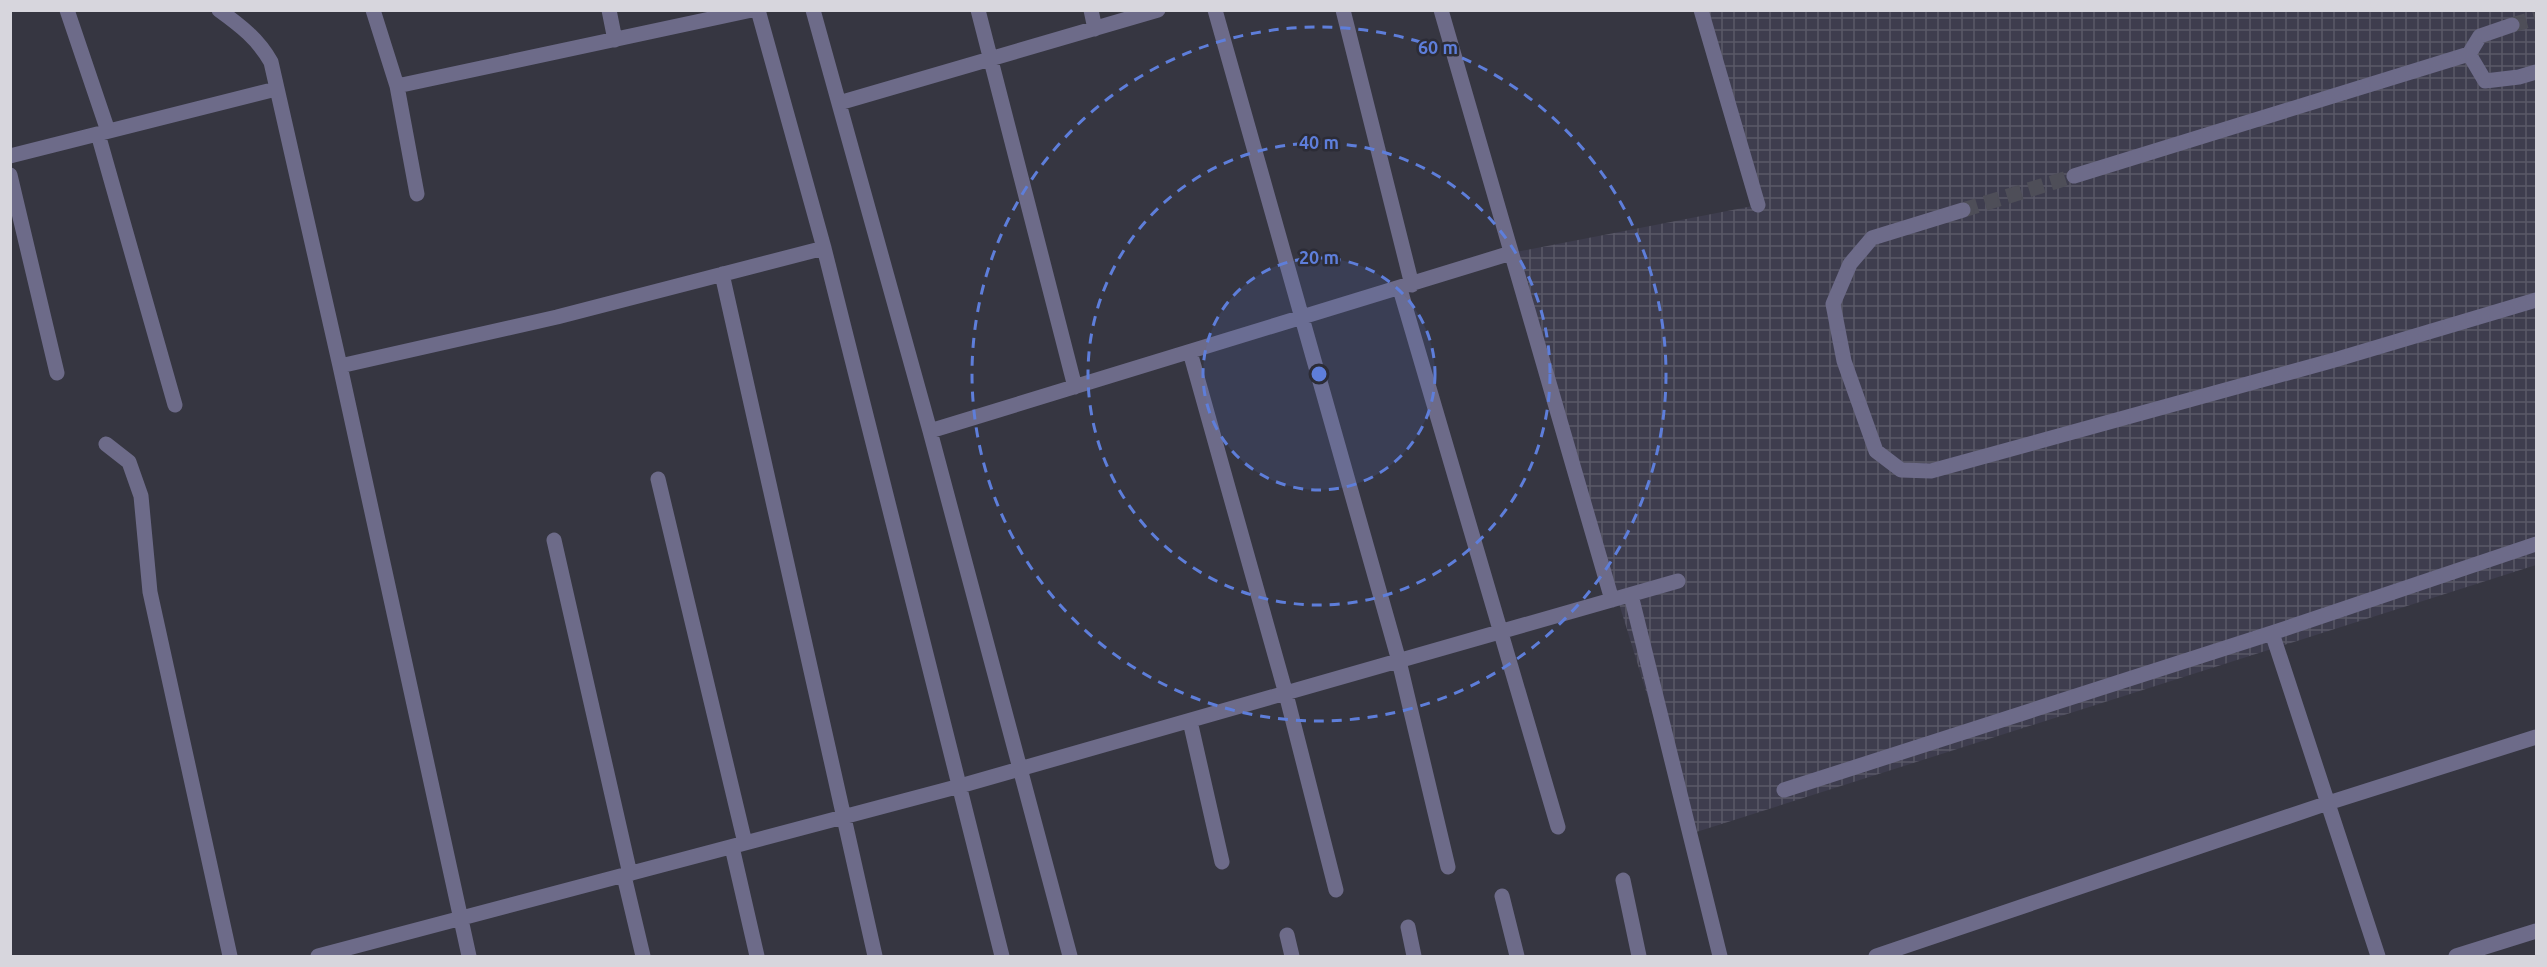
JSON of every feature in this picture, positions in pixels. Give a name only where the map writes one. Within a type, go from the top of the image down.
[{"type":"street","points":[[67,10],[103,133],[175,405]]},
{"type":"street","points":[[219,10],[250,33],[261,45],[271,62],[469,957]]},
{"type":"street","points":[[373,10],[397,86],[417,194]]},
{"type":"street","points":[[609,10],[615,40]]},
{"type":"street","points":[[397,86],[752,10]]},
{"type":"street","points":[[758,10],[824,248],[1002,957]]},
{"type":"street","points":[[813,10],[1022,769],[1070,957]]},
{"type":"street","points":[[978,10],[1075,387]]},
{"type":"street","points":[[1090,10],[1095,29]]},
{"type":"street","points":[[839,103],[1158,10]]},
{"type":"street","points":[[1215,10],[1399,661],[1448,867]]},
{"type":"street","points":[[1343,10],[1406,287],[1501,632],[1558,827]]},
{"type":"street","points":[[1441,10],[1612,600]]},
{"type":"street","points":[[1701,10],[1758,205]]},
{"type":"street","points":[[2074,176],[2469,54],[2480,36],[2511,26]]},
{"type":"street","points":[[2469,54],[2485,81],[2520,77],[2536,72]]},
{"type":"street","points":[[10,156],[276,89]]},
{"type":"street","points":[[10,175],[57,373]]},
{"type":"street","points":[[1963,210],[1872,238],[1850,264],[1833,304],[1844,361],[1876,451],[1901,470],[1931,471],[2331,361],[2536,300]]},
{"type":"street","points":[[340,366],[557,317],[824,248]]},
{"type":"street","points":[[930,431],[1511,253]]},
{"type":"street","points":[[722,274],[875,957]]},
{"type":"street","points":[[1190,352],[1286,694],[1336,890]]},
{"type":"street","points":[[106,444],[129,462],[141,496],[150,592],[230,957]]},
{"type":"street","points":[[658,479],[739,845],[757,957]]},
{"type":"street","points":[[554,540],[643,957]]},
{"type":"street","points":[[1784,790],[2272,633],[2536,544]]},
{"type":"street","points":[[318,957],[1022,769],[1678,581]]},
{"type":"street","points":[[1631,595],[1720,957]]},
{"type":"street","points":[[2272,633],[2378,957]]},
{"type":"street","points":[[1190,721],[1222,862]]},
{"type":"street","points":[[1876,957],[2328,803],[2536,737]]},
{"type":"street","points":[[1623,880],[1639,957]]},
{"type":"street","points":[[1502,896],[1517,957]]},
{"type":"street","points":[[1408,927],[1414,957]]},
{"type":"street","points":[[2456,957],[2536,931]]},
{"type":"street","points":[[1287,935],[1292,957]]},
{"type":"shaded area","points":[[1701,11],[2536,11],[2536,565],[1690,834],[1511,253],[1758,205]]},
{"type":"tunnel","points":[[2512,25],[2536,18]]},
{"type":"tunnel","points":[[1963,210],[2074,176]]}]
